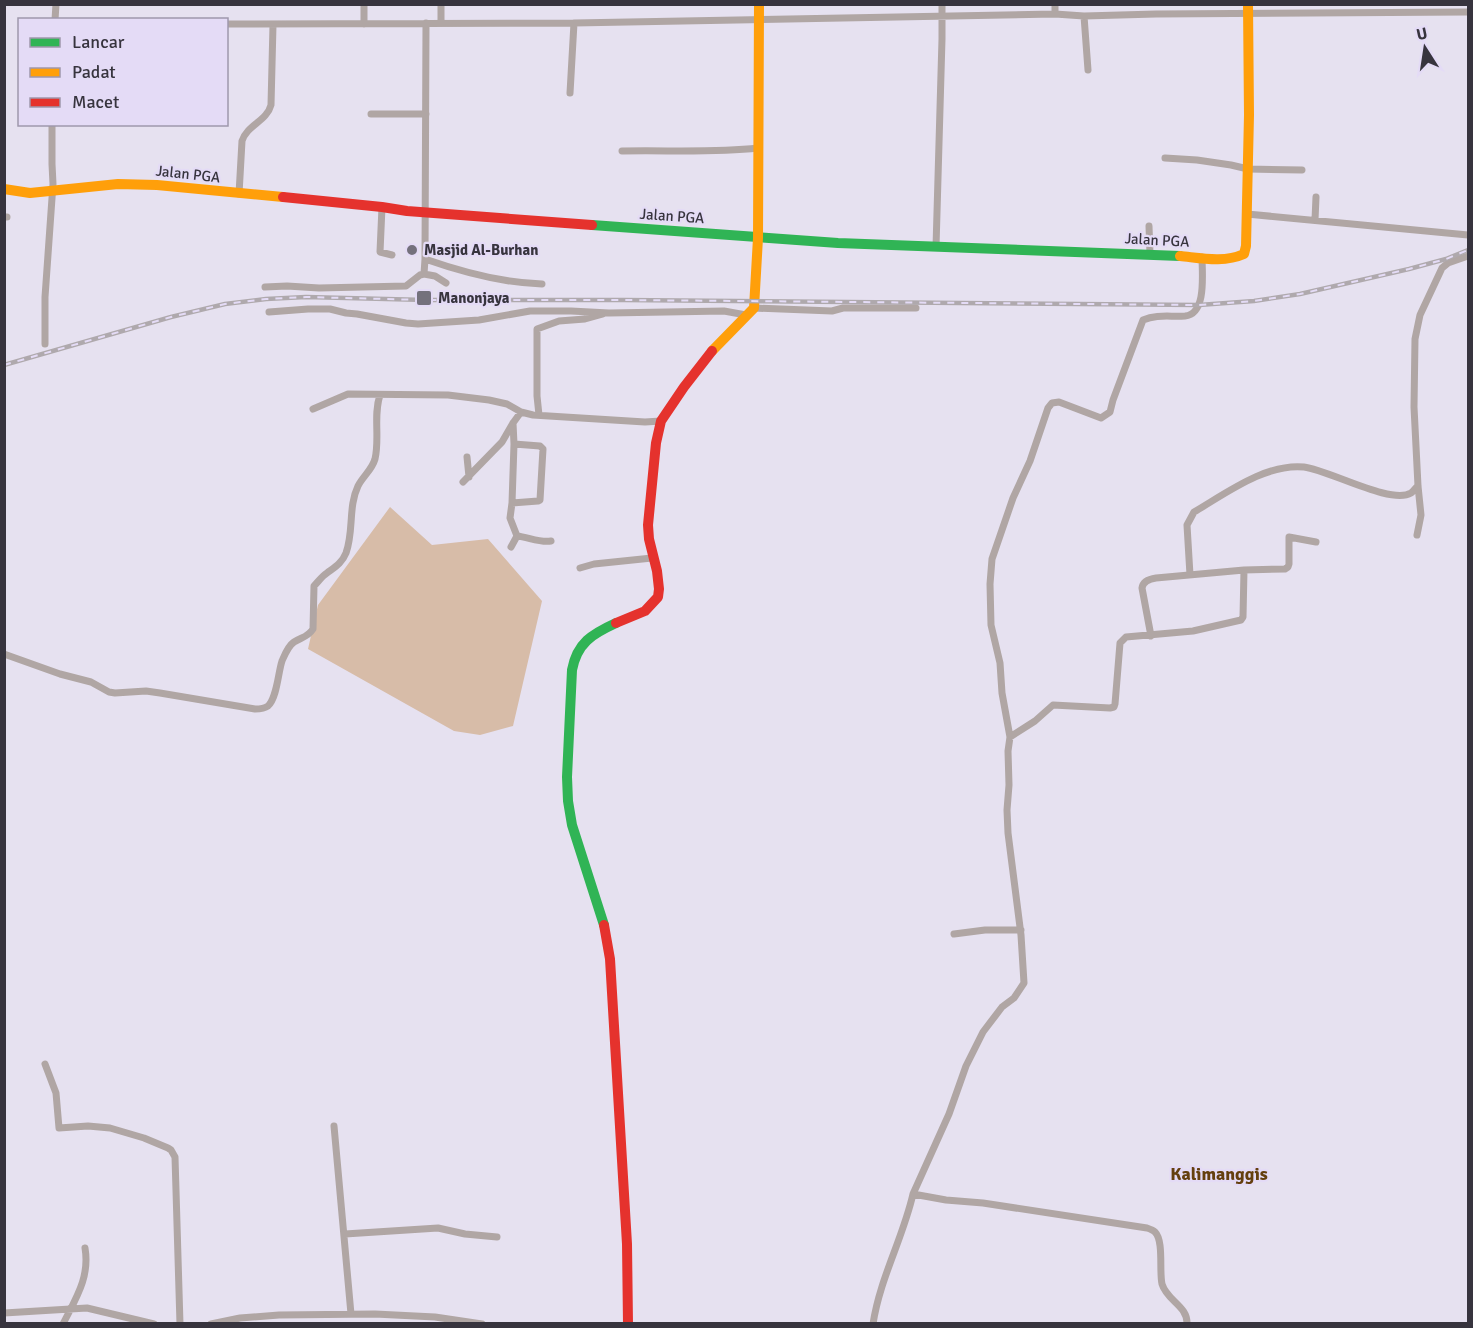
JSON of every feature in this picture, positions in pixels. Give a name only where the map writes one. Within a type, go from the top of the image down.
[{"type":"street","points":[[364,4],[364,24]]},
{"type":"street","points":[[441,4],[441,23]]},
{"type":"street","points":[[628,1323],[627,1244],[610,959],[605,928],[572,825],[568,801],[572,670],[575,656],[582,645],[600,631],[645,611],[658,597],[657,571],[652,558],[648,531],[656,443],[662,421],[684,387],[713,350],[750,312],[758,238],[759,4]]},
{"type":"street","points":[[936,247],[942,4]]},
{"type":"street","points":[[1055,4],[1055,14]]},
{"type":"street","points":[[1247,9],[1249,115],[1247,214],[1468,235]]},
{"type":"street","points":[[228,24],[574,22],[1055,14],[1084,16],[1247,9],[1468,12]]},
{"type":"street","points":[[1084,16],[1088,70]]},
{"type":"street","points":[[570,93],[574,22]]},
{"type":"street","points":[[424,274],[426,23]]},
{"type":"street","points":[[239,194],[244,135],[269,112],[271,105],[273,24]]},
{"type":"street","points":[[371,114],[426,114]]},
{"type":"street","points":[[45,344],[45,297],[56,191],[52,126]]},
{"type":"street","points":[[622,151],[708,152],[758,148]]},
{"type":"street","points":[[1166,158],[1197,160],[1248,169],[1302,170]]},
{"type":"street","name":"Jalan PGA","points":[[4,189],[30,193],[118,184],[157,185],[407,211],[758,238],[1150,254],[1219,259],[1235,258],[1244,254],[1247,214]]},
{"type":"street","points":[[1315,220],[1316,197]]},
{"type":"street","points":[[381,207],[380,252],[392,255]]},
{"type":"street","points":[[1149,226],[1150,254]]},
{"type":"street","points":[[1417,534],[1421,514],[1414,380],[1415,339],[1420,315],[1443,268],[1448,263],[1468,256]]},
{"type":"street","points":[[873,1323],[884,1277],[913,1194],[949,1114],[966,1066],[983,1032],[1002,1007],[1014,998],[1024,983],[1024,966],[1008,833],[1010,737],[1002,693],[1000,663],[991,625],[992,560],[1013,498],[1030,461],[1047,408],[1052,403],[1059,402],[1101,418],[1110,412],[1143,320],[1163,315],[1184,316],[1197,310],[1202,281],[1202,257]]},
{"type":"street","points":[[425,259],[486,276],[542,284]]},
{"type":"street","points":[[265,287],[406,286],[424,274],[435,276],[446,283]]},
{"type":"street","points":[[269,312],[330,309],[418,324],[471,321],[530,311],[750,312],[915,308]]},
{"type":"street","points":[[539,415],[537,329],[559,321],[585,319],[609,313]]},
{"type":"street","points":[[313,409],[348,394],[448,395],[507,404],[521,412],[539,415],[639,422],[662,421]]},
{"type":"street","points":[[4,654],[60,674],[91,682],[109,692],[146,691],[255,709],[267,707],[272,700],[286,652],[294,642],[308,636],[313,629],[314,586],[326,573],[339,565],[346,554],[351,506],[359,484],[375,458],[377,408],[380,395]]},
{"type":"street","points":[[467,457],[466,479],[502,442],[521,412]]},
{"type":"street","points":[[511,547],[517,536],[510,518],[513,423]]},
{"type":"street","points":[[512,503],[539,501],[543,449],[540,446],[514,444]]},
{"type":"street","points":[[1190,575],[1187,525],[1190,517],[1194,512],[1254,477],[1278,469],[1304,467],[1370,490],[1395,495],[1411,493],[1418,486]]},
{"type":"street","points":[[517,536],[551,541]]},
{"type":"street","points":[[1151,636],[1143,591],[1144,583],[1151,579],[1288,567],[1288,539],[1290,537],[1316,542]]},
{"type":"street","points":[[580,568],[603,562],[652,558]]},
{"type":"street","points":[[1010,737],[1035,721],[1053,705],[1114,707],[1122,640],[1129,636],[1193,631],[1241,620],[1243,617],[1244,570]]},
{"type":"street","points":[[954,934],[985,930],[1020,930]]},
{"type":"street","points":[[45,1064],[56,1093],[59,1128],[88,1126],[120,1130],[168,1148],[173,1153],[175,1157],[180,1323]]},
{"type":"street","points":[[334,1126],[351,1314]]},
{"type":"street","points":[[913,1194],[1152,1230],[1159,1241],[1163,1286],[1167,1294],[1185,1311],[1188,1318],[1187,1323]]},
{"type":"street","points":[[345,1234],[438,1228],[465,1234],[497,1237]]},
{"type":"street","points":[[63,1323],[85,1277],[87,1262],[85,1248]]},
{"type":"street","points":[[4,1313],[87,1308],[154,1323]]},
{"type":"street","points":[[212,1323],[279,1315],[351,1314],[407,1315],[482,1323]]},
{"type":"shaded area","points":[[390,507],[432,545],[488,539],[542,601],[513,726],[480,735],[454,731],[308,649],[318,605]]},
{"type":"railway","points":[[4,365],[171,317],[225,304],[266,299],[306,297],[426,300],[1199,305],[1254,301],[1300,294],[1409,269],[1446,259],[1468,250]]},
{"type":"traffic: fast","points":[[592,225],[838,243],[1180,256]]},
{"type":"traffic: fast","points":[[604,925],[572,825],[567,777],[574,661],[587,641],[616,623]]},
{"type":"traffic: slow","points":[[712,351],[754,308],[758,238],[759,4]]},
{"type":"traffic: slow","points":[[1180,256],[1220,259],[1244,254],[1249,115],[1248,4]]},
{"type":"traffic: slow","points":[[4,189],[30,193],[118,184],[157,185],[283,197]]},
{"type":"traffic: jam","points":[[283,197],[407,211],[592,225]]},
{"type":"traffic: jam","points":[[616,623],[645,611],[658,597],[657,571],[648,525],[656,443],[661,421],[712,351]]},
{"type":"traffic: jam","points":[[604,925],[610,959],[627,1244],[628,1324]]},
{"type":"place","name":"Masjid Al-Burhan","points":[[412,250]]},
{"type":"place","name":"Manonjaya","points":[[424,298]]},
{"type":"district","name":"Kalimanggis","points":[[1219,1174]]}]
